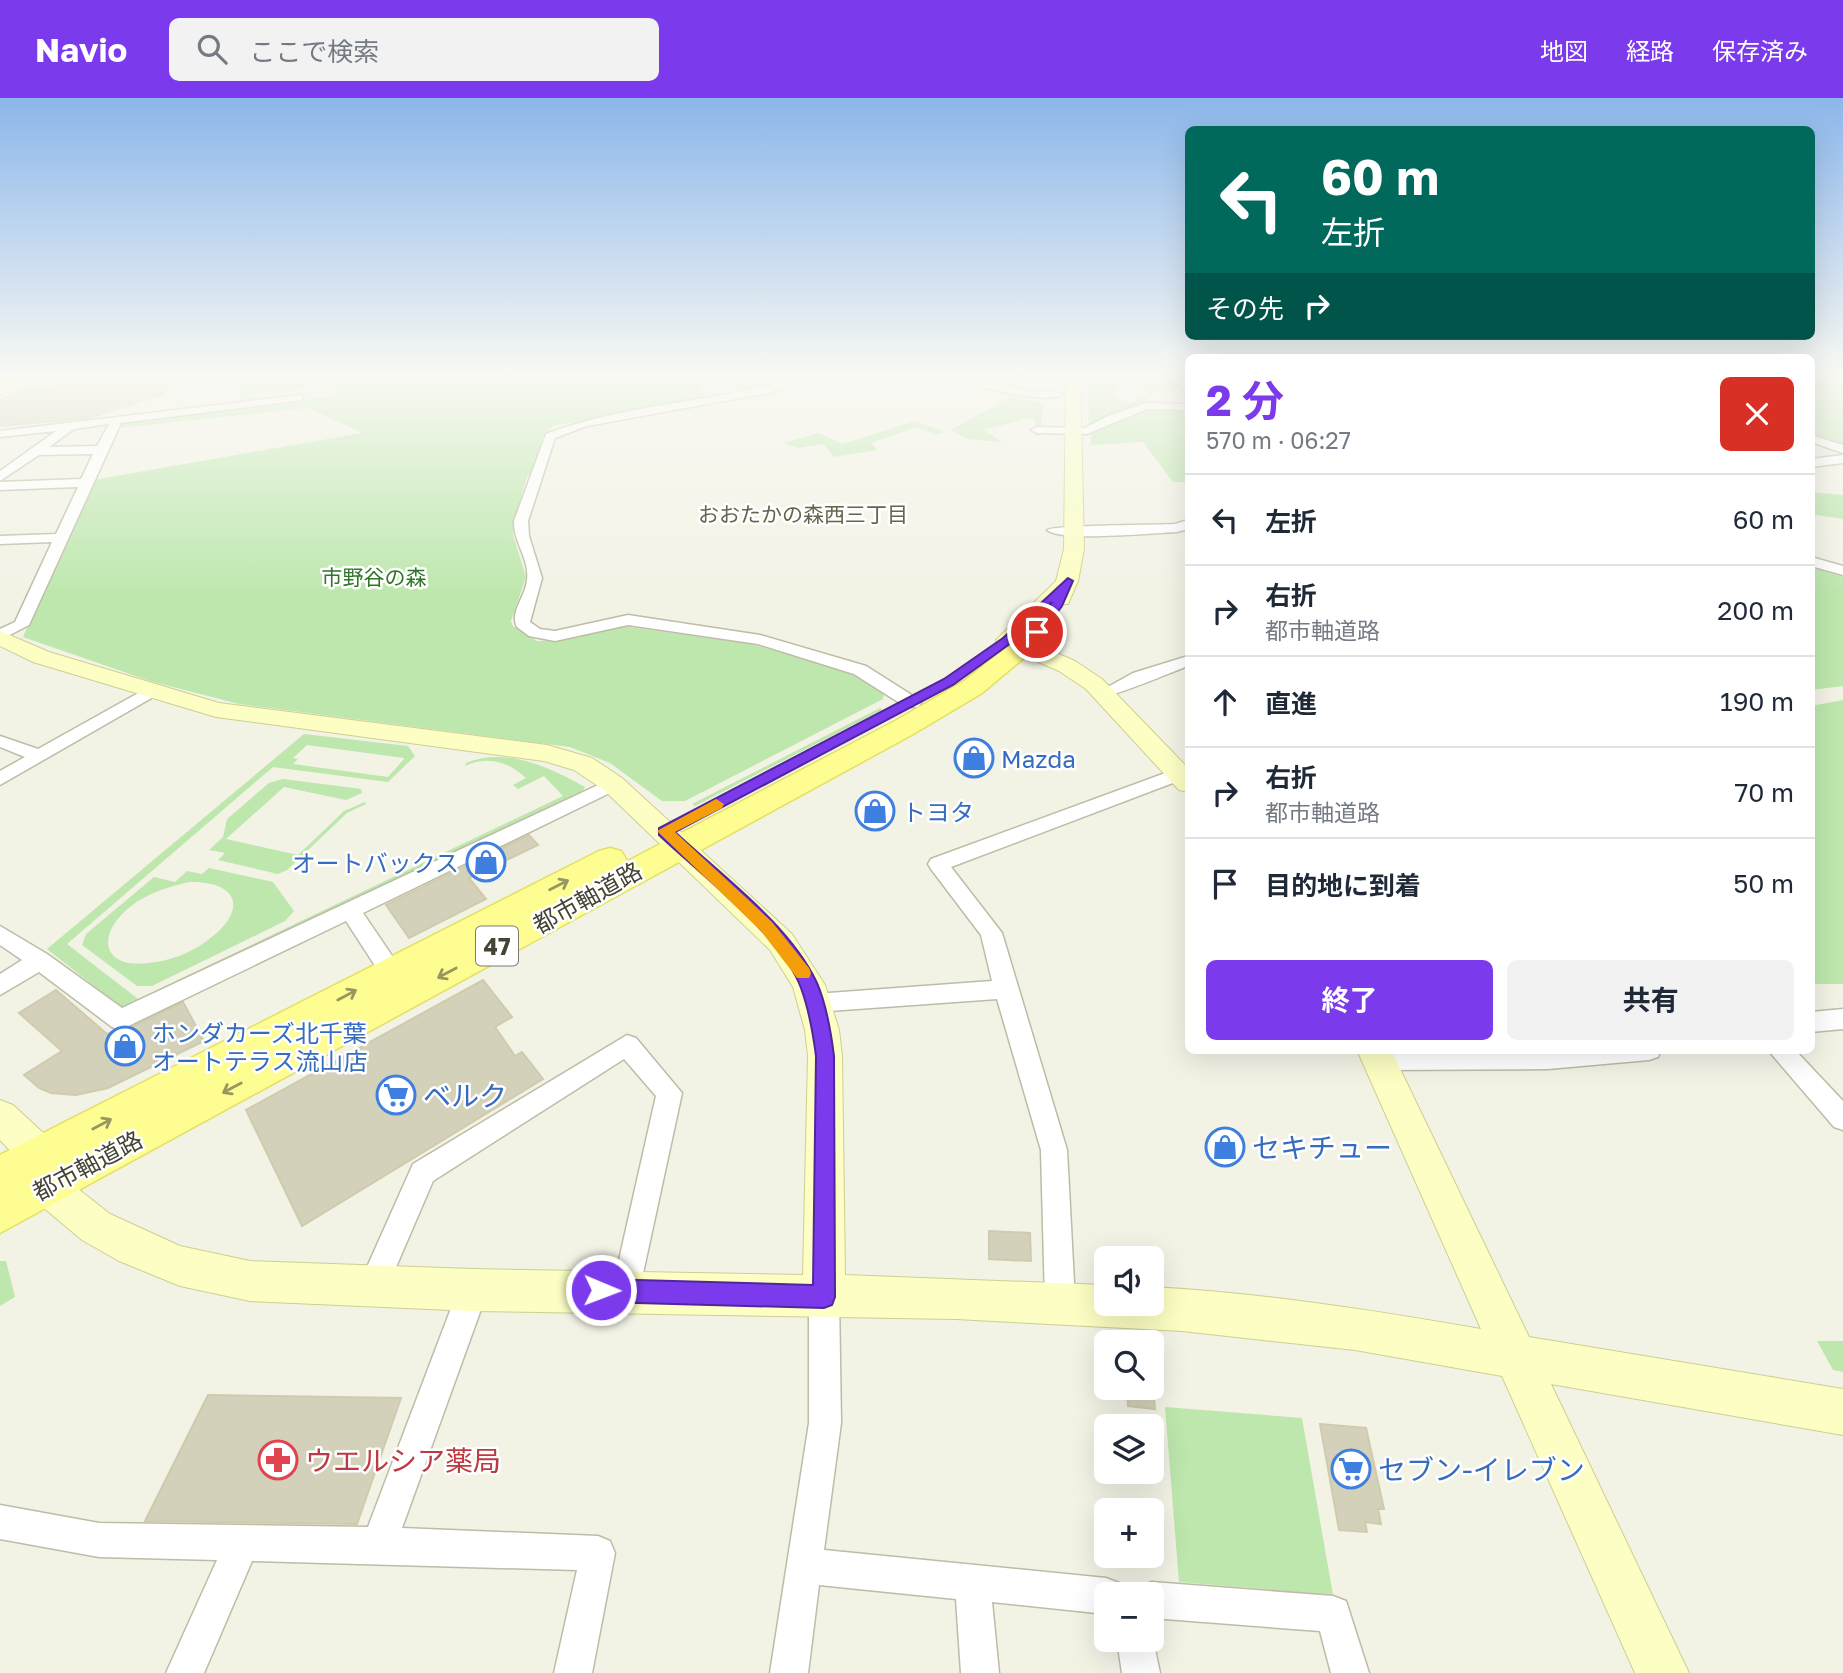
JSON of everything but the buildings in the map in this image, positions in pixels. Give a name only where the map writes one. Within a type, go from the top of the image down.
[{"type":"main road","name":"都市軸道路","points":[[0,1178],[44,1171],[672,839],[1015,643]]},
{"type":"main road","name":"都市軸道路","points":[[0,1212],[44,1171],[391,972],[672,839],[957,698],[1015,643]]},
{"type":"street","points":[[0,477],[42,448]]},
{"type":"street","points":[[549,448],[549,453],[533,478],[520,524],[536,575],[522,616],[522,624],[535,633],[555,636],[628,620],[760,640],[860,670],[912,703]]},
{"type":"street","name":"都市軸道路","points":[[1015,643],[1047,620],[1068,581],[1074,532],[1073,448]]},
{"type":"street","points":[[0,636],[21,625],[101,450],[36,452]]},
{"type":"street","points":[[1815,462],[1843,459]]},
{"type":"street","points":[[0,486],[86,483]]},
{"type":"street","points":[[1054,530],[1074,532],[1177,528],[1185,525]]},
{"type":"street","points":[[0,540],[60,538]]},
{"type":"street","points":[[1815,562],[1843,571]]},
{"type":"street","points":[[0,636],[41,657],[149,692],[237,713],[547,753],[583,764],[613,784],[781,942],[800,967],[815,1003],[825,1056],[825,1423],[789,1673]]},
{"type":"street","points":[[1015,643],[1077,672],[1105,693],[1184,779],[938,864],[991,933],[1054,1150],[1060,1301]]},
{"type":"street","points":[[1105,693],[1139,677],[1185,662]]},
{"type":"street","points":[[0,779],[149,692]]},
{"type":"street","points":[[0,741],[40,756]]},
{"type":"street","points":[[0,934],[120,1020],[613,784]]},
{"type":"street","points":[[350,910],[391,972]]},
{"type":"street","points":[[0,985],[39,960]]},
{"type":"street","points":[[815,1003],[1006,989]]},
{"type":"street","points":[[1815,1022],[1843,1019]]},
{"type":"street","points":[[374,1285],[423,1173],[626,1045],[669,1093],[627,1291]]},
{"type":"street","points":[[1604,1054],[1548,1059],[1377,1055],[1662,1673]]},
{"type":"street","points":[[1784,1054],[1843,1119]]},
{"type":"street","points":[[0,1116],[44,1171],[96,1227],[133,1247],[180,1266],[250,1281],[472,1290],[1060,1301],[1181,1310],[1355,1329],[1843,1412]]},
{"type":"street","points":[[379,1545],[472,1290]]},
{"type":"street","points":[[0,1522],[99,1540],[598,1552],[573,1673]]},
{"type":"street","points":[[185,1673],[242,1544]]},
{"type":"street","points":[[805,1566],[1094,1596]]},
{"type":"street","points":[[973,1584],[980,1673]]},
{"type":"street","points":[[1164,1601],[1333,1614],[1350,1673]]},
{"type":"street","points":[[1137,1652],[1141,1673]]},
{"type":"green space","name":"市野谷の森","points":[[279,448],[541,448],[540,460],[527,477],[514,520],[513,535],[526,577],[511,621],[513,626],[537,641],[561,640],[622,626],[751,644],[843,668],[884,693],[883,699],[685,801],[662,801],[610,763],[570,747],[239,704],[150,681],[23,637],[93,480]]},
{"type":"green space","points":[[826,448],[876,448],[878,450],[834,457]]},
{"type":"green space","points":[[1147,448],[1185,448],[1185,482],[1173,482]]},
{"type":"green space","points":[[1815,492],[1843,495],[1843,519],[1815,515]]},
{"type":"green space","points":[[1815,568],[1843,577],[1843,686],[1815,690]]},
{"type":"green space","points":[[1843,700],[1843,984],[1815,984],[1815,705]]},
{"type":"green space","points":[[880,708],[882,710],[695,806],[692,804]]},
{"type":"green space","points":[[304,734],[408,746],[415,756],[388,782],[273,767],[67,944],[138,999],[563,796],[544,776],[518,789],[513,785],[526,778],[505,764],[481,761],[465,766],[466,763],[481,758],[512,758],[543,767],[585,787],[582,792],[133,1007],[122,1008],[47,949]],"holes":[[[307,745],[404,758],[388,777],[293,764],[298,759],[293,758]]]},
{"type":"green space","points":[[283,779],[361,789],[362,793],[346,800],[284,787],[226,839],[298,855],[344,811],[365,802],[366,804],[347,813],[287,870],[278,874],[218,860],[225,853],[209,850],[223,837],[227,819],[269,783]]},
{"type":"green space","points":[[209,868],[273,882],[294,911],[285,921],[152,986],[137,986],[82,945],[86,934],[154,877],[175,882],[187,871],[202,874]],"holes":[[[189,882],[206,883],[228,892],[233,900],[229,919],[208,940],[187,952],[156,962],[132,963],[113,955],[109,947],[112,928],[130,907],[166,888]]]},
{"type":"green space","points":[[0,1261],[6,1261],[15,1297],[0,1306]]},
{"type":"green space","points":[[1817,1341],[1843,1341],[1843,1372],[1833,1370]]},
{"type":"green space","points":[[1165,1407],[1302,1418],[1333,1595],[1179,1582]]},
{"type":"slow traffic","points":[[716,804],[664,831],[766,926],[792,955],[803,973]]},
{"type":"place","name":"Mazda","points":[[974,758]]},
{"type":"place","name":"トヨタ","points":[[875,811]]},
{"type":"place","name":"オートバックス","points":[[486,862]]},
{"type":"place","name":"ホンダカーズ北千葉 オートテラス流山店","points":[[125,1046]]},
{"type":"place","name":"ベルク","points":[[396,1095]]},
{"type":"place","name":"セキチュー","points":[[1225,1147]]},
{"type":"place","name":"ウエルシア薬局","points":[[278,1460]]},
{"type":"place","name":"セブン-イレブン","points":[[1351,1469]]},
{"type":"district","name":"おおたかの森西三丁目","points":[[803,514]]},
{"type":"route","points":[[601,1290],[824,1297],[825,1056],[822,1030],[809,985],[792,955],[766,926],[664,831],[948,682],[1007,640],[1039,612],[1068,581],[1056,606],[1037,632]]}]
